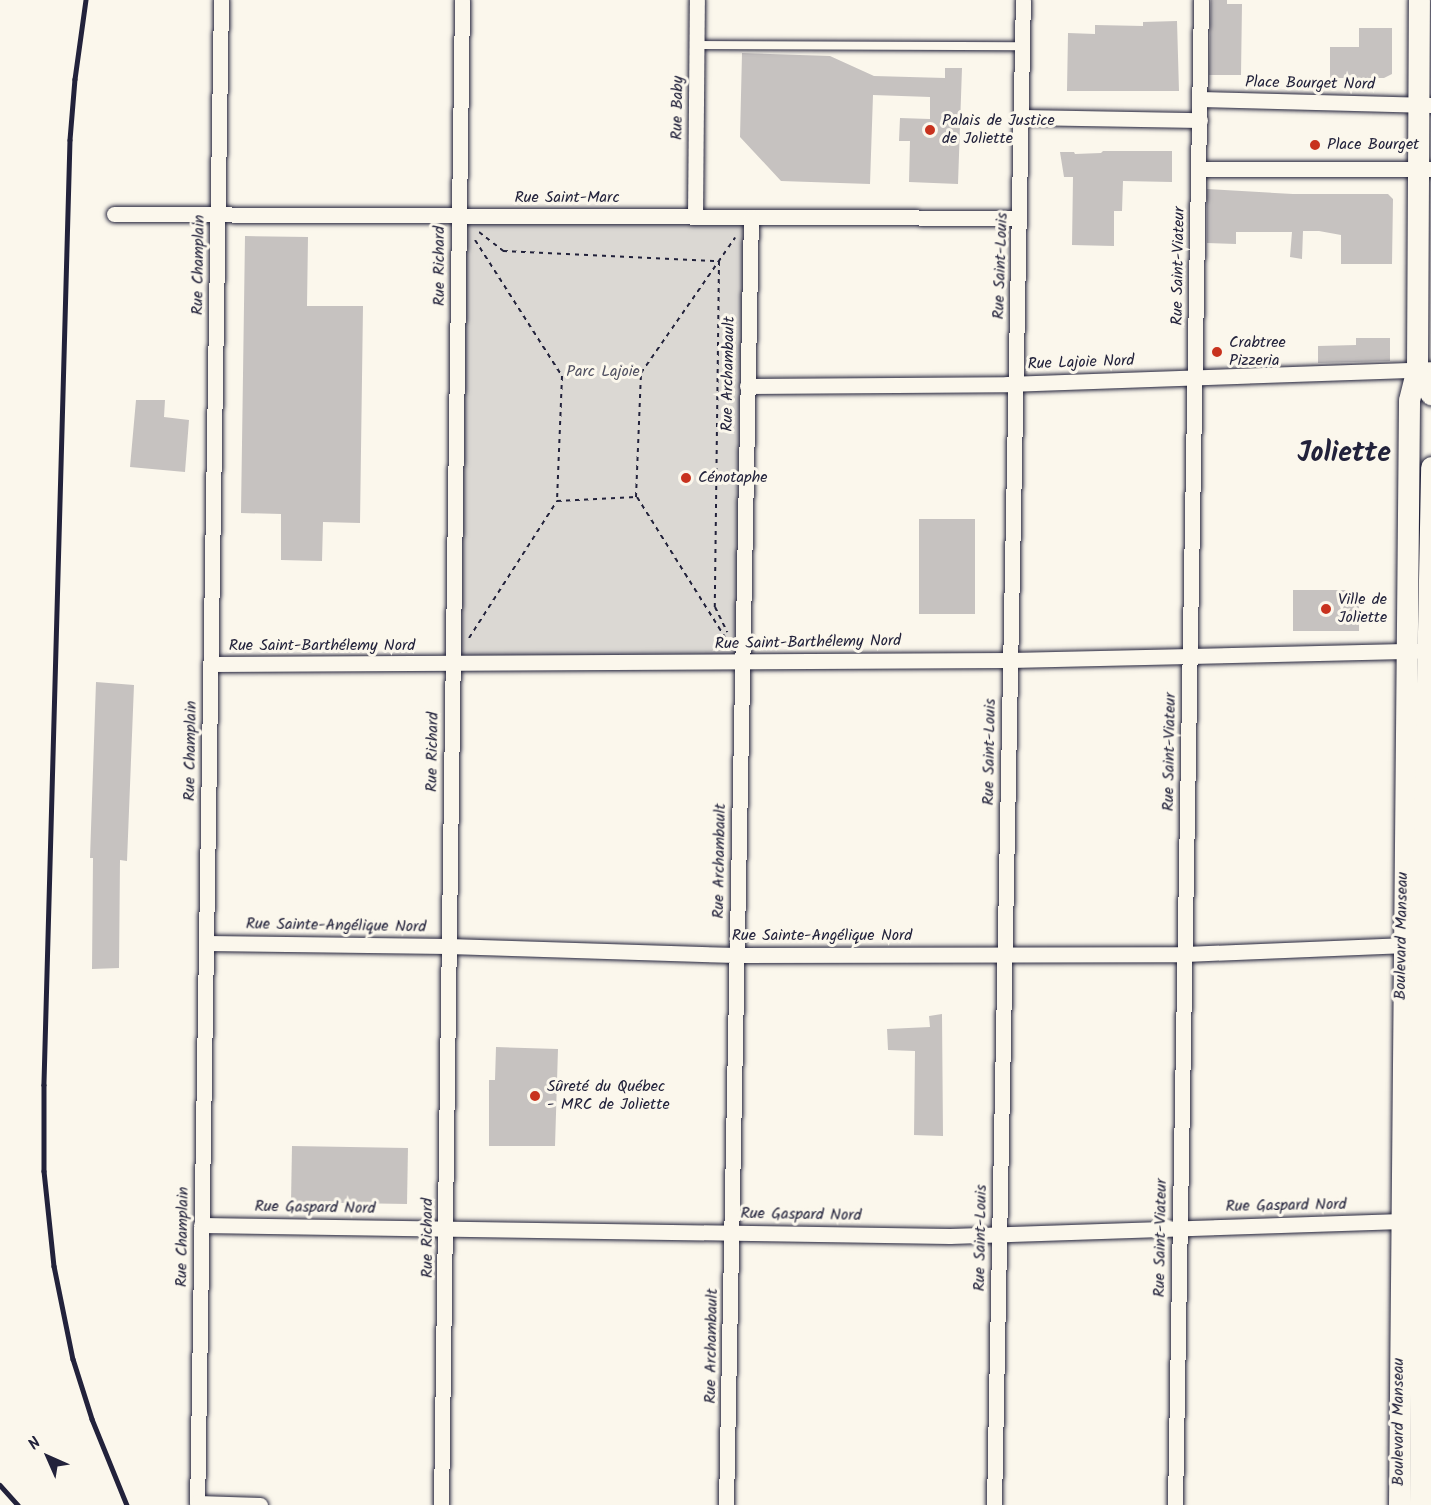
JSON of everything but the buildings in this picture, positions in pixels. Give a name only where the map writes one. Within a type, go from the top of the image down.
[{"type":"main road","name":"Boulevard Manseau","points":[[1419,0],[1425,105],[1424,369],[1431,394]]},
{"type":"main road","name":"Boulevard Manseau","points":[[1421,651],[1409,400],[1424,369]]},
{"type":"main road","name":"Boulevard Manseau","points":[[1420,1505],[1427,1220],[1418,944],[1421,651],[1431,467]]},
{"type":"main road","name":"Boulevard Manseau","points":[[1399,1505],[1401,1221],[1418,944]]},
{"type":"street","name":"Rue Champlain","points":[[221,0],[197,1503],[260,1505]]},
{"type":"street","name":"Rue Richard","points":[[441,1505],[462,0]]},
{"type":"street","name":"Rue Baby","points":[[694,217],[697,0]]},
{"type":"street","name":"Rue Saint-Louis","points":[[994,1505],[1021,117],[1020,46],[1023,0]]},
{"type":"street","name":"Rue Saint-Viateur","points":[[1175,1505],[1201,0]]},
{"type":"street","name":"Place Bourget Nord","points":[[1200,99],[1425,105]]},
{"type":"street","points":[[1021,117],[1200,120]]},
{"type":"street","points":[[1199,169],[1425,170]]},
{"type":"street","name":"Rue Saint-Marc","points":[[114,214],[1019,218]]},
{"type":"street","name":"Rue Archambault","points":[[726,1505],[740,662],[751,217]]},
{"type":"street","name":"Rue Lajoie Nord","points":[[747,386],[1016,384],[1424,369]]},
{"type":"street","name":"Rue Saint-Barthélemy Nord","points":[[210,664],[1010,660],[1421,651]]},
{"type":"street","name":"Rue Sainte-Angélique Nord","points":[[206,943],[448,946],[736,955],[1185,954],[1418,944]]},
{"type":"street","name":"Rue Gaspard Nord","points":[[201,1225],[998,1236],[1180,1227],[1427,1220]]},
{"type":"lane","points":[[696,45],[1020,46]]},
{"type":"path","points":[[459,215],[503,251],[719,261]]},
{"type":"path","points":[[453,663],[557,501],[562,376],[459,215]]},
{"type":"path","points":[[740,662],[636,496],[640,373],[751,217]]},
{"type":"path","points":[[719,261],[715,607],[740,662]]},
{"type":"path","points":[[562,376],[640,373]]},
{"type":"path","points":[[557,501],[636,496]]},
{"type":"green space","name":"Parc Lajoie","points":[[459,215],[751,215],[751,663],[459,663]]},
{"type":"railway","points":[[86,0],[75,79],[70,140],[44,1085],[44,1171],[54,1266],[73,1359],[92,1419],[127,1505]]},
{"type":"railway","points":[[0,1485],[18,1505]]},
{"type":"place","name":"Palais de Justice de Joliette","points":[[930,130]]},
{"type":"place","name":"Place Bourget","points":[[1315,145]]},
{"type":"place","name":"Crabtree Pizzeria","points":[[1217,352]]},
{"type":"place","name":"Cénotaphe","points":[[686,478]]},
{"type":"place","name":"Ville de Joliette","points":[[1326,609]]},
{"type":"place","name":"Sûreté du Québec - MRC de Joliette","points":[[535,1096]]},
{"type":"district","name":"Joliette","points":[[1344,454]]}]
